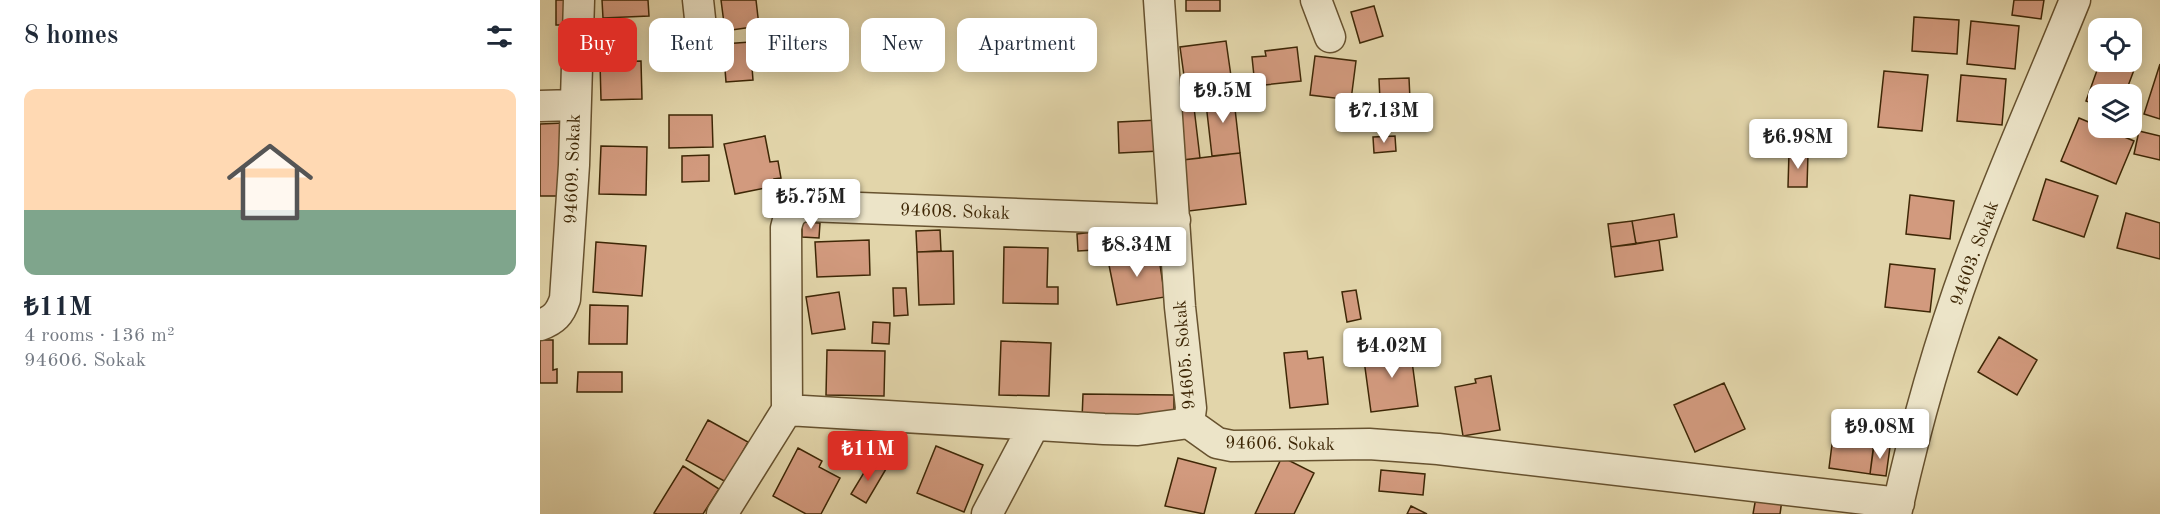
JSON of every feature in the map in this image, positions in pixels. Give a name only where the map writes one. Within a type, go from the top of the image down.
[{"type":"street","name":"94609. Sokak","points":[[540,325],[552,321],[561,311],[565,299],[572,199],[579,0]]},
{"type":"street","points":[[698,0],[700,18]]},
{"type":"street","name":"94605. Sokak","points":[[1159,0],[1183,346],[1191,408],[1190,423]]},
{"type":"street","points":[[1316,0],[1330,37]]},
{"type":"street","name":"94603. Sokak","points":[[1898,508],[1915,434],[1941,344],[1969,261],[2075,0]]},
{"type":"street","points":[[540,106],[574,105]]},
{"type":"street","name":"94608. Sokak","points":[[787,410],[786,228],[789,218],[798,207],[1175,220]]},
{"type":"street","points":[[722,514],[787,410],[1138,430],[1190,423]]},
{"type":"street","name":"94606. Sokak","points":[[1190,423],[1217,443],[1232,446],[1369,444],[1438,448],[1898,508]]},
{"type":"street","points":[[987,514],[1034,425]]},
{"type":"building","points":[[556,0],[571,0],[572,18],[558,18],[558,25],[556,25]]},
{"type":"building","points":[[602,0],[648,0],[649,16],[603,18]]},
{"type":"building","points":[[721,0],[756,0],[758,18],[746,18],[746,28],[734,30],[734,18],[723,18]]},
{"type":"building","points":[[1186,0],[1220,0],[1220,11],[1186,11]]},
{"type":"building","points":[[2014,0],[2044,0],[2041,19],[2012,15]]},
{"type":"building","points":[[1374,6],[1383,36],[1360,43],[1351,12]]},
{"type":"building","points":[[1914,17],[1959,20],[1957,54],[1912,51]]},
{"type":"building","points":[[1971,21],[2019,26],[2015,69],[1967,64]]},
{"type":"building","points":[[1226,41],[1231,76],[1185,83],[1180,47]]},
{"type":"building","points":[[746,42],[746,72],[752,72],[753,80],[726,82],[725,72],[734,72],[734,43]]},
{"type":"building","points":[[1297,47],[1301,81],[1255,86],[1252,57],[1266,56],[1265,51]]},
{"type":"building","points":[[1315,56],[1356,61],[1351,100],[1310,95]]},
{"type":"building","points":[[637,61],[641,61],[642,99],[601,100],[600,72],[637,72]]},
{"type":"building","points":[[2160,64],[2160,119],[2144,114]]},
{"type":"building","points":[[1884,71],[1928,75],[1922,131],[1878,127]]},
{"type":"building","points":[[2096,72],[2133,72],[2129,84],[2092,84]]},
{"type":"building","points":[[1961,75],[2006,79],[2002,125],[1957,121]]},
{"type":"building","points":[[1409,78],[1411,121],[1381,122],[1379,79]]},
{"type":"building","points":[[1233,91],[1240,153],[1212,156],[1205,95]]},
{"type":"building","points":[[1193,99],[1200,158],[1183,160],[1176,101]]},
{"type":"building","points":[[669,115],[712,115],[713,147],[669,148]]},
{"type":"building","points":[[2079,118],[2088,122],[2088,138],[2127,138],[2134,141],[2116,184],[2061,161]]},
{"type":"building","points":[[1158,120],[1160,151],[1119,153],[1118,122]]},
{"type":"building","points":[[564,123],[566,196],[540,196],[540,124]]},
{"type":"building","points":[[2142,132],[2160,136],[2160,160],[2134,154],[2137,138],[2142,138]]},
{"type":"building","points":[[765,136],[770,162],[778,161],[781,178],[774,179],[775,186],[735,194],[724,144]]},
{"type":"building","points":[[1395,136],[1396,151],[1374,153],[1373,137]]},
{"type":"building","points":[[601,146],[647,147],[646,195],[599,194]]},
{"type":"building","points":[[1789,152],[1808,153],[1807,187],[1788,187]]},
{"type":"building","points":[[1240,153],[1246,204],[1189,211],[1183,160]]},
{"type":"building","points":[[709,155],[709,181],[682,182],[682,156]]},
{"type":"building","points":[[2046,179],[2098,196],[2084,237],[2033,220]]},
{"type":"building","points":[[1910,195],[1954,201],[1950,239],[1906,234]]},
{"type":"building","points":[[2126,213],[2160,223],[2160,259],[2117,248]]},
{"type":"building","points":[[1674,214],[1677,237],[1636,244],[1632,221]]},
{"type":"building","points":[[1632,221],[1636,244],[1611,247],[1608,224]]},
{"type":"building","points":[[802,222],[820,223],[819,238],[802,237]]},
{"type":"building","points":[[940,230],[941,251],[917,252],[916,231]]},
{"type":"building","points":[[1093,232],[1094,250],[1078,251],[1077,234]]},
{"type":"building","points":[[869,240],[870,275],[817,277],[815,242]]},
{"type":"building","points":[[1659,240],[1663,270],[1615,277],[1611,247]]},
{"type":"building","points":[[596,242],[646,246],[642,296],[593,292]]},
{"type":"building","points":[[1004,247],[1048,248],[1047,287],[1058,287],[1058,304],[1003,303]]},
{"type":"building","points":[[953,251],[954,304],[919,305],[917,252]]},
{"type":"building","points":[[1158,252],[1165,297],[1117,305],[1108,260]]},
{"type":"building","points":[[1890,264],[1935,269],[1930,312],[1885,307]]},
{"type":"building","points":[[893,288],[906,288],[908,315],[894,316]]},
{"type":"building","points":[[1356,290],[1361,319],[1347,322],[1342,292]]},
{"type":"building","points":[[839,292],[845,329],[812,334],[806,297]]},
{"type":"building","points":[[590,305],[628,306],[627,344],[589,344]]},
{"type":"building","points":[[873,322],[890,323],[889,344],[872,343]]},
{"type":"building","points":[[1999,337],[2037,360],[2017,395],[1978,372]]},
{"type":"building","points":[[1409,339],[1418,406],[1371,412],[1364,360],[1387,356],[1386,342]]},
{"type":"building","points":[[540,340],[553,340],[553,370],[557,369],[557,383],[540,383]]},
{"type":"building","points":[[1001,341],[1051,343],[1049,396],[999,395]]},
{"type":"building","points":[[827,350],[885,351],[884,396],[826,395]]},
{"type":"building","points":[[1307,351],[1308,359],[1323,357],[1328,404],[1290,408],[1284,353]]},
{"type":"building","points":[[578,372],[622,372],[622,392],[577,392]]},
{"type":"building","points":[[1491,376],[1500,430],[1463,436],[1455,387],[1476,383],[1475,379]]},
{"type":"building","points":[[1724,383],[1745,429],[1695,452],[1674,405]]},
{"type":"building","points":[[1083,394],[1174,395],[1174,419],[1082,419]]},
{"type":"building","points":[[1836,413],[1877,418],[1870,474],[1829,468]]},
{"type":"building","points":[[708,420],[748,442],[726,482],[686,460]]},
{"type":"building","points":[[1874,445],[1890,447],[1886,476],[1870,474]]},
{"type":"building","points":[[936,446],[983,465],[964,512],[917,493]]},
{"type":"building","points":[[798,448],[822,461],[819,467],[840,478],[821,514],[806,514],[773,496]]},
{"type":"building","points":[[1282,457],[1314,473],[1294,514],[1255,514]]},
{"type":"building","points":[[1178,458],[1216,468],[1204,514],[1165,506]]},
{"type":"building","points":[[871,461],[886,469],[866,503],[851,494]]},
{"type":"building","points":[[683,466],[719,489],[703,514],[654,513]]},
{"type":"building","points":[[1381,470],[1425,474],[1423,495],[1379,491]]},
{"type":"building","points":[[1756,497],[1782,500],[1780,514],[1753,514]]},
{"type":"building","points":[[1411,506],[1427,514],[1407,514]]}]
